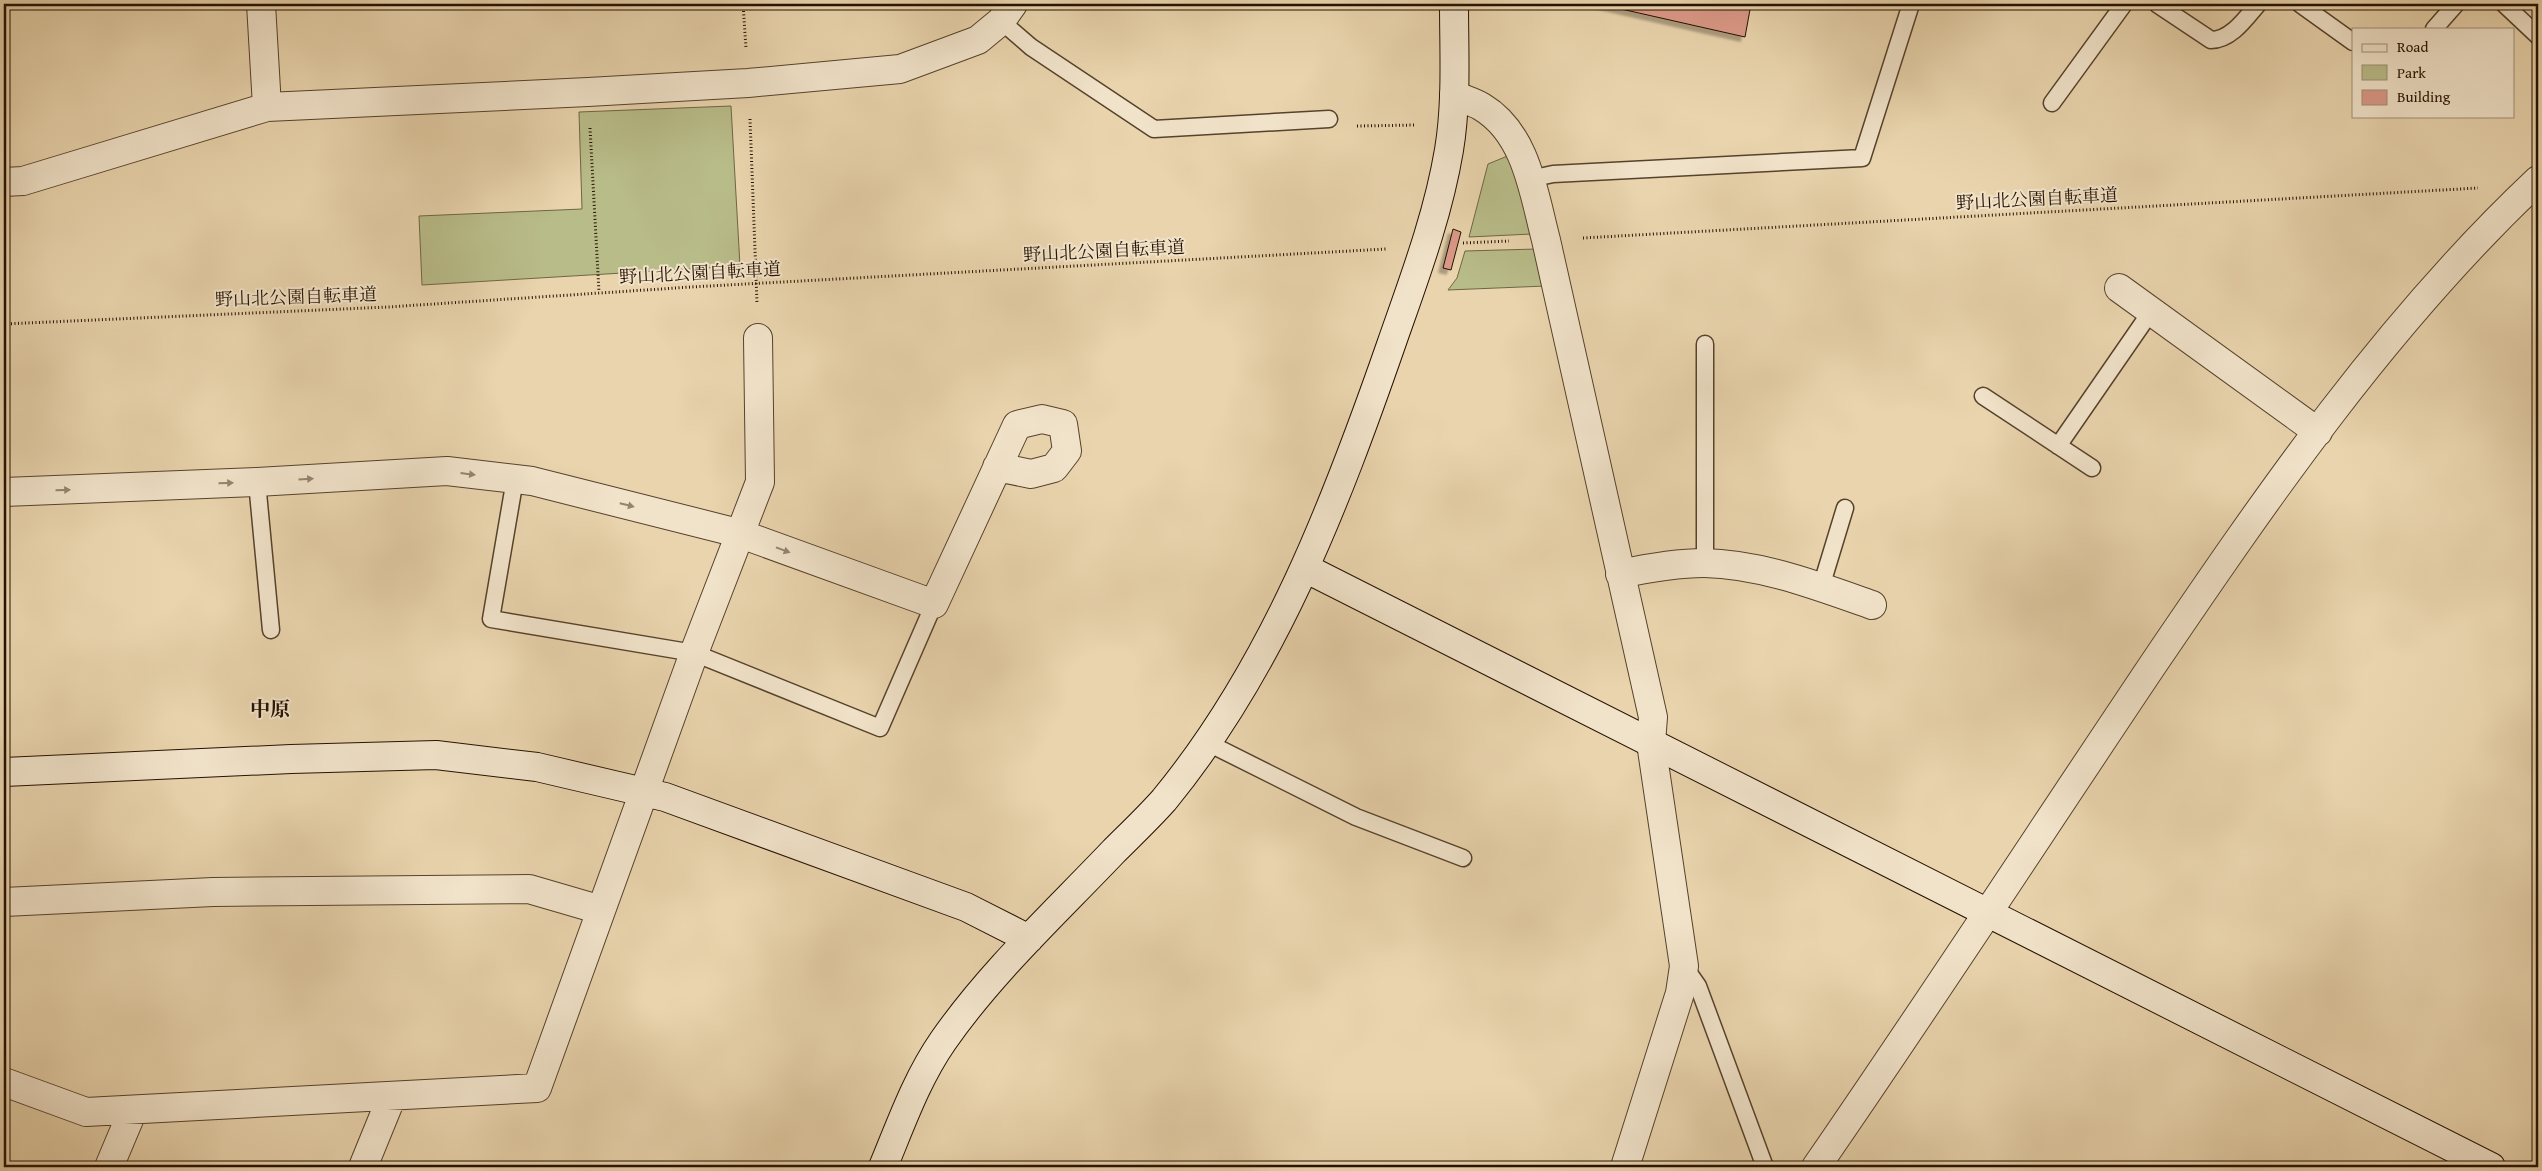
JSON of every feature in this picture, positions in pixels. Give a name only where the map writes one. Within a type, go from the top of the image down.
[{"type":"street","points":[[261,4],[267,107]]},
{"type":"street","points":[[883,1167],[915,1088],[942,1042],[971,1004],[1029,939],[1163,801],[1244,685],[1306,568],[1357,444],[1437,207],[1449,153],[1454,95],[1454,4]]},
{"type":"street","points":[[4,182],[22,181],[267,107],[748,83],[900,69],[978,40],[1007,12]]},
{"type":"street","points":[[1454,95],[1483,108],[1503,124],[1516,143],[1530,179],[1546,240],[1653,717],[1651,743],[1684,966],[1680,992],[1625,1167]]},
{"type":"street","points":[[1816,1167],[1927,1006],[1986,912],[2236,542],[2367,365],[2472,247],[2538,180]]},
{"type":"street","points":[[2119,288],[2152,310],[2318,432]]},
{"type":"street","points":[[4,1082],[86,1112],[537,1088],[694,653],[738,534],[760,482],[758,338]]},
{"type":"street","points":[[4,492],[257,482],[447,471],[532,481],[738,534],[934,604],[997,467]]},
{"type":"street","points":[[1620,574],[1657,566],[1704,563],[1748,568],[1821,588],[1872,605]]},
{"type":"street","points":[[1306,568],[2491,1167]]},
{"type":"street","points":[[4,772],[291,758],[436,755],[537,767],[665,797],[966,907],[1029,939]]},
{"type":"street","points":[[4,902],[213,892],[529,889],[600,910]]},
{"type":"street","points":[[363,1167],[392,1096]]},
{"type":"street","points":[[110,1167],[133,1110]]},
{"type":"lane","points":[[1530,179],[1553,174],[1862,158],[1911,4]]},
{"type":"lane","points":[[2052,104],[2124,4]]},
{"type":"lane","points":[[2157,4],[2211,40],[2219,40],[2238,27],[2258,4]]},
{"type":"lane","points":[[2300,4],[2352,41]]},
{"type":"lane","points":[[2435,28],[2456,4]]},
{"type":"lane","points":[[2504,4],[2538,36]]},
{"type":"lane","points":[[1007,12],[1031,47],[1154,129],[1329,119]]},
{"type":"lane","points":[[2058,446],[2152,310]]},
{"type":"lane","points":[[1704,563],[1705,344]]},
{"type":"lane","points":[[1983,396],[2092,468]]},
{"type":"lane","points":[[515,480],[491,619],[694,653],[880,728],[934,604]]},
{"type":"lane","points":[[257,482],[271,630]]},
{"type":"lane","points":[[1821,588],[1844,508]]},
{"type":"lane","points":[[1206,742],[1356,817],[1463,858]]},
{"type":"lane","points":[[1684,966],[1698,986],[1765,1167]]},
{"type":"path","points":[[743,4],[758,338]]},
{"type":"path","points":[[588,92],[599,292]]},
{"type":"path","points":[[1329,119],[1339,126],[1424,125]]},
{"type":"path","name":"野山北公園自転車道","points":[[1574,239],[2480,188]]},
{"type":"path","points":[[1462,243],[1519,241]]},
{"type":"path","name":"野山北公園自転車道","points":[[4,324],[388,307],[599,292],[1392,249]]},
{"type":"green space","points":[[731,106],[740,266],[422,285],[419,216],[582,209],[579,112]]},
{"type":"green space","points":[[1510,155],[1532,234],[1469,237],[1488,164]]},
{"type":"green space","points":[[1537,249],[1546,286],[1448,290],[1457,278],[1465,251]]},
{"type":"building","points":[[1599,4],[1751,4],[1745,37]]},
{"type":"building","points":[[1453,229],[1461,232],[1451,270],[1443,268]]},
{"type":"district","name":"中原","points":[[270,709]]}]
